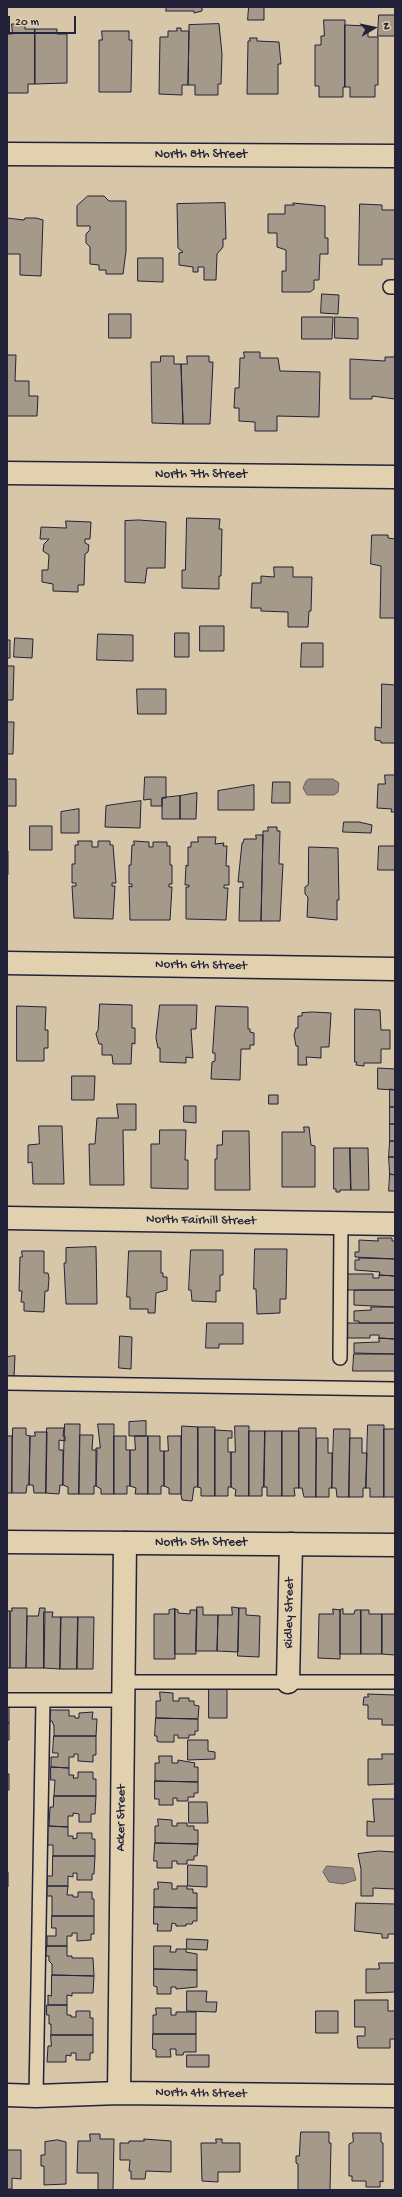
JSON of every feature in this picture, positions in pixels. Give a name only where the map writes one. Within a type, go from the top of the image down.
[{"type":"street","name":"North 8th Street","points":[[7,154],[395,156]]},
{"type":"street","name":"North 7th Street","points":[[7,473],[395,476]]},
{"type":"street","name":"North 6th Street","points":[[7,963],[395,969]]},
{"type":"street","name":"North Fairhill Street","points":[[7,1218],[395,1224]]},
{"type":"street","name":"North 5th Street","points":[[7,1542],[395,1545]]},
{"type":"street","name":"Acker Street","points":[[119,2093],[125,1543]]},
{"type":"street","name":"Ridley Street","points":[[288,1682],[291,1544]]},
{"type":"street","name":"North 4th Street","points":[[7,2095],[36,2096],[119,2093],[395,2096]]},
{"type":"lane","points":[[340,1358],[341,1224]]},
{"type":"lane","points":[[7,1383],[395,1389]]},
{"type":"lane","points":[[7,1700],[43,1700],[124,1691],[288,1682],[395,1682]]},
{"type":"lane","points":[[36,2096],[43,1700]]},
{"type":"shaded area","points":[[309,779],[333,779],[339,783],[338,792],[334,795],[307,795],[303,788],[306,781]]},
{"type":"shaded area","points":[[327,1866],[353,1868],[356,1880],[343,1884],[329,1882],[323,1872]]},
{"type":"building","points":[[167,7],[202,7],[202,11],[194,13],[194,11],[166,11]]},
{"type":"building","points":[[249,7],[264,7],[264,20],[248,20]]},
{"type":"building","points":[[379,15],[395,15],[395,36],[378,36]]},
{"type":"building","points":[[324,20],[345,20],[345,87],[343,87],[343,97],[319,97],[319,86],[315,86],[315,45],[321,45],[321,36],[324,36]]},
{"type":"building","points":[[12,24],[25,24],[25,29],[35,29],[35,84],[28,84],[28,93],[7,93],[7,34],[12,34]]},
{"type":"building","points":[[219,24],[222,54],[221,84],[218,84],[218,95],[195,95],[195,85],[188,85],[189,25]]},
{"type":"building","points":[[345,25],[368,26],[368,37],[378,37],[378,85],[375,85],[375,97],[350,97],[350,87],[345,87]]},
{"type":"building","points":[[177,28],[181,28],[181,31],[189,31],[188,85],[182,85],[182,95],[159,94],[160,37],[168,37],[168,31],[177,31]]},
{"type":"building","points":[[35,29],[57,29],[57,34],[67,34],[67,83],[35,84]]},
{"type":"building","points":[[102,31],[129,31],[129,40],[132,40],[131,92],[99,92],[99,40],[102,40]]},
{"type":"building","points":[[250,38],[257,38],[257,41],[279,42],[281,64],[278,64],[278,94],[247,94],[248,41],[250,41]]},
{"type":"building","points":[[88,196],[104,196],[109,201],[126,201],[126,251],[123,274],[106,274],[106,270],[99,270],[99,265],[90,264],[90,247],[86,243],[86,234],[90,230],[90,226],[77,226],[77,206]]},
{"type":"building","points":[[225,203],[226,239],[223,239],[223,247],[217,254],[216,280],[204,280],[204,267],[198,267],[198,272],[193,272],[193,267],[179,265],[179,253],[183,252],[178,248],[177,204]]},
{"type":"building","points":[[293,203],[325,206],[325,238],[328,238],[328,254],[320,254],[319,280],[314,280],[314,289],[310,292],[282,292],[282,271],[286,271],[286,250],[277,247],[277,233],[268,233],[268,214],[285,214],[285,205],[294,205]]},
{"type":"building","points":[[360,204],[382,205],[382,210],[395,210],[395,259],[382,259],[382,265],[359,265]]},
{"type":"building","points":[[7,218],[24,220],[25,218],[36,218],[43,220],[41,276],[20,275],[20,254],[7,254]]},
{"type":"building","points":[[138,258],[163,258],[163,282],[138,281]]},
{"type":"building","points":[[322,294],[339,295],[338,314],[321,313]]},
{"type":"building","points":[[109,314],[131,314],[131,338],[109,338]]},
{"type":"building","points":[[302,317],[333,317],[332,339],[302,339]]},
{"type":"building","points":[[335,317],[358,318],[358,339],[335,338]]},
{"type":"building","points":[[395,331],[395,399],[372,396],[372,399],[350,399],[350,359],[385,361],[385,357],[394,357]]},
{"type":"building","points":[[244,352],[260,352],[260,358],[278,358],[280,371],[320,372],[319,417],[277,416],[277,431],[255,431],[255,422],[239,421],[239,408],[234,408],[235,388],[239,388],[240,358],[244,358]]},
{"type":"building","points":[[7,355],[16,355],[15,381],[29,381],[29,396],[38,396],[37,416],[7,416]]},
{"type":"building","points":[[161,356],[174,356],[174,364],[181,364],[183,424],[152,423],[151,362],[160,362]]},
{"type":"building","points":[[187,356],[209,356],[209,362],[213,362],[210,424],[183,424],[181,364],[187,364]]},
{"type":"building","points":[[187,518],[220,519],[219,529],[222,529],[221,576],[219,576],[219,589],[182,588],[182,570],[185,570]]},
{"type":"building","points":[[139,520],[166,522],[165,568],[147,568],[145,583],[125,582],[125,521]]},
{"type":"building","points":[[66,521],[91,522],[90,539],[85,539],[85,543],[89,545],[88,552],[85,554],[84,585],[78,585],[78,592],[53,591],[53,584],[42,582],[42,570],[48,570],[49,555],[43,551],[44,544],[49,539],[40,539],[41,527],[66,528]]},
{"type":"building","points":[[372,535],[388,535],[388,538],[395,539],[395,618],[380,618],[381,566],[371,564]]},
{"type":"building","points":[[274,567],[293,567],[293,577],[312,577],[311,611],[309,611],[308,627],[288,627],[288,612],[261,611],[261,608],[251,608],[252,583],[261,583],[261,576],[274,577]]},
{"type":"building","points":[[200,626],[224,626],[224,651],[200,651]]},
{"type":"building","points":[[175,633],[189,633],[189,657],[175,657]]},
{"type":"building","points":[[98,634],[133,635],[133,661],[97,660]]},
{"type":"building","points":[[15,638],[33,639],[32,658],[14,657]]},
{"type":"building","points":[[7,640],[10,640],[10,658],[7,658]]},
{"type":"building","points":[[302,643],[323,643],[323,667],[301,667]]},
{"type":"building","points":[[7,666],[14,666],[13,700],[7,700]]},
{"type":"building","points":[[382,684],[395,685],[395,743],[381,743],[381,741],[375,740],[375,727],[381,728]]},
{"type":"building","points":[[137,689],[166,689],[166,714],[138,714]]},
{"type":"building","points":[[7,722],[14,722],[13,754],[7,754]]},
{"type":"building","points":[[385,775],[395,775],[395,812],[391,812],[392,809],[377,808],[378,784],[385,784]]},
{"type":"building","points":[[145,777],[166,777],[166,798],[162,798],[162,806],[151,806],[151,799],[144,800]]},
{"type":"building","points":[[7,779],[16,779],[16,806],[7,806]]},
{"type":"building","points":[[273,782],[290,782],[290,803],[272,803]]},
{"type":"building","points":[[254,785],[254,810],[218,810],[218,791]]},
{"type":"building","points":[[197,793],[196,819],[180,819],[180,796]]},
{"type":"building","points":[[180,796],[180,819],[162,819],[162,798]]},
{"type":"building","points":[[141,801],[140,828],[105,827],[106,806]]},
{"type":"building","points":[[79,809],[79,833],[61,833],[61,812]]},
{"type":"building","points":[[344,822],[359,822],[372,825],[371,833],[343,832]]},
{"type":"building","points":[[30,826],[52,826],[52,850],[30,850]]},
{"type":"building","points":[[268,827],[277,827],[277,831],[280,831],[279,864],[283,864],[280,921],[261,921],[263,831],[268,831]]},
{"type":"building","points":[[256,835],[263,835],[261,921],[239,921],[240,887],[243,888],[243,882],[238,882],[242,843],[244,839],[256,839]]},
{"type":"building","points":[[198,837],[216,837],[215,844],[224,843],[223,846],[227,846],[226,866],[229,866],[229,885],[224,885],[224,888],[228,888],[226,920],[186,919],[186,887],[189,887],[189,885],[185,885],[186,865],[188,866],[188,847],[191,847],[191,842],[198,842]]},
{"type":"building","points":[[78,841],[92,841],[92,847],[98,847],[98,841],[110,841],[110,845],[113,845],[116,883],[112,883],[112,886],[115,886],[113,919],[74,918],[72,886],[76,886],[76,883],[72,883],[72,864],[75,864],[75,845],[78,845]]},
{"type":"building","points":[[134,841],[149,842],[149,847],[153,847],[153,842],[167,842],[167,846],[170,846],[172,884],[169,884],[169,887],[172,887],[170,920],[130,920],[129,886],[132,887],[132,884],[129,884],[129,865],[131,865],[132,845],[134,845]]},
{"type":"building","points":[[379,846],[395,846],[395,872],[394,870],[378,870]]},
{"type":"building","points":[[309,847],[338,848],[339,900],[337,900],[337,920],[307,917],[308,897],[305,894],[305,887],[308,885]]},
{"type":"building","points":[[8,851],[8,875],[7,875]]},
{"type":"building","points":[[100,1004],[132,1005],[132,1028],[135,1028],[135,1044],[132,1043],[131,1064],[113,1064],[112,1055],[102,1055],[102,1044],[99,1044],[96,1034],[98,1030]]},
{"type":"building","points":[[160,1005],[197,1005],[196,1029],[191,1029],[193,1058],[186,1057],[186,1063],[160,1062],[160,1048],[158,1048],[156,1038]]},
{"type":"building","points":[[17,1006],[46,1007],[45,1030],[48,1030],[48,1048],[44,1048],[44,1061],[17,1061]]},
{"type":"building","points":[[216,1006],[248,1007],[248,1029],[250,1029],[250,1032],[254,1033],[254,1045],[250,1045],[250,1049],[241,1049],[240,1080],[211,1079],[212,1062],[215,1061],[215,1053],[213,1053]]},
{"type":"building","points":[[355,1009],[380,1010],[381,1030],[390,1030],[390,1049],[381,1049],[381,1063],[364,1063],[364,1066],[356,1065]]},
{"type":"building","points":[[302,1013],[331,1013],[329,1047],[321,1047],[321,1058],[306,1057],[307,1065],[298,1065],[298,1046],[296,1046],[294,1035],[296,1028],[298,1028],[298,1016],[302,1016]]},
{"type":"building","points":[[378,1068],[395,1069],[395,1090],[378,1089]]},
{"type":"building","points":[[72,1076],[95,1076],[94,1100],[72,1100]]},
{"type":"building","points":[[390,1089],[395,1090],[395,1107],[390,1107]]},
{"type":"building","points":[[269,1095],[278,1095],[278,1104],[269,1104]]},
{"type":"building","points":[[117,1104],[136,1104],[136,1130],[123,1130],[124,1185],[90,1185],[89,1144],[95,1144],[97,1118],[118,1118]]},
{"type":"building","points":[[184,1106],[196,1106],[196,1123],[184,1122]]},
{"type":"building","points":[[390,1107],[395,1107],[395,1124],[390,1124]]},
{"type":"building","points":[[390,1124],[395,1124],[395,1141],[390,1141]]},
{"type":"building","points":[[39,1126],[62,1126],[64,1184],[33,1184],[32,1162],[28,1163],[28,1145],[39,1144]]},
{"type":"building","points":[[304,1127],[309,1127],[311,1145],[315,1146],[315,1187],[282,1187],[282,1132],[304,1132]]},
{"type":"building","points":[[160,1130],[186,1130],[185,1160],[188,1160],[188,1189],[151,1188],[151,1144],[159,1144]]},
{"type":"building","points":[[223,1131],[249,1131],[250,1190],[215,1190],[215,1159],[217,1159],[217,1145],[222,1145]]},
{"type":"building","points":[[390,1141],[395,1141],[395,1157],[389,1157]]},
{"type":"building","points":[[334,1148],[350,1148],[351,1190],[340,1190],[340,1192],[336,1192],[336,1189],[334,1189]]},
{"type":"building","points":[[350,1148],[368,1148],[369,1190],[351,1190]]},
{"type":"building","points":[[389,1157],[395,1157],[395,1175],[390,1174]]},
{"type":"building","points":[[390,1174],[395,1175],[395,1191],[389,1191]]},
{"type":"building","points":[[378,1238],[392,1238],[392,1241],[395,1241],[395,1259],[355,1257],[355,1252],[359,1252],[359,1240],[378,1241]]},
{"type":"building","points":[[96,1247],[97,1304],[66,1304],[64,1263],[66,1263],[66,1248]]},
{"type":"building","points":[[255,1249],[287,1249],[286,1299],[280,1299],[280,1313],[257,1314],[256,1289],[254,1289]]},
{"type":"building","points":[[191,1250],[223,1250],[223,1275],[220,1275],[220,1291],[216,1291],[216,1302],[192,1301],[191,1290],[189,1290]]},
{"type":"building","points":[[22,1251],[44,1251],[44,1273],[48,1273],[49,1278],[48,1291],[45,1291],[44,1312],[24,1311],[24,1302],[21,1302],[22,1291],[19,1291],[20,1257],[22,1257]]},
{"type":"building","points":[[129,1251],[161,1251],[161,1273],[163,1273],[163,1277],[167,1277],[167,1290],[156,1293],[155,1313],[148,1313],[148,1309],[130,1309],[130,1297],[127,1297]]},
{"type":"building","points":[[359,1258],[395,1259],[395,1276],[379,1275],[380,1272],[355,1270],[355,1260],[359,1260]]},
{"type":"building","points":[[347,1274],[373,1274],[373,1278],[379,1278],[379,1275],[395,1276],[395,1290],[346,1290]]},
{"type":"building","points":[[395,1290],[395,1307],[354,1305],[354,1291]]},
{"type":"building","points":[[371,1307],[395,1307],[395,1323],[359,1323],[359,1321],[354,1321],[354,1311],[371,1310]]},
{"type":"building","points":[[207,1323],[243,1323],[243,1344],[219,1344],[219,1348],[206,1348]]},
{"type":"building","points":[[348,1323],[395,1323],[395,1339],[379,1338],[379,1335],[370,1335],[370,1338],[348,1338]]},
{"type":"building","points":[[120,1336],[132,1337],[131,1369],[119,1368]]},
{"type":"building","points":[[379,1338],[395,1339],[395,1354],[354,1353],[354,1343],[379,1342]]},
{"type":"building","points":[[354,1354],[395,1354],[395,1371],[353,1371]]},
{"type":"building","points":[[15,1356],[14,1377],[7,1377],[7,1357]]},
{"type":"building","points":[[146,1421],[146,1436],[129,1436],[129,1422]]},
{"type":"building","points":[[65,1424],[80,1424],[79,1494],[68,1494],[68,1487],[63,1485]]},
{"type":"building","points":[[98,1424],[114,1424],[114,1494],[101,1494],[101,1489],[96,1486],[96,1448],[100,1448]]},
{"type":"building","points":[[368,1425],[384,1425],[384,1497],[370,1497],[370,1488],[366,1488]]},
{"type":"building","points":[[182,1426],[198,1427],[198,1487],[194,1487],[192,1501],[182,1500],[181,1494]]},
{"type":"building","points":[[235,1426],[249,1426],[249,1496],[235,1496],[236,1490],[231,1487],[231,1452],[235,1452]]},
{"type":"building","points":[[198,1427],[215,1427],[215,1496],[201,1496],[201,1488],[198,1487]]},
{"type":"building","points":[[13,1428],[26,1428],[26,1435],[30,1436],[29,1485],[27,1485],[26,1493],[12,1493]]},
{"type":"building","points":[[47,1428],[64,1428],[63,1436],[65,1436],[65,1441],[59,1440],[59,1450],[63,1450],[63,1485],[60,1485],[59,1494],[46,1493]]},
{"type":"building","points":[[299,1428],[316,1428],[316,1497],[304,1497],[302,1488],[299,1488]]},
{"type":"building","points":[[334,1429],[350,1429],[349,1497],[337,1497],[336,1488],[332,1488]]},
{"type":"building","points":[[384,1429],[395,1429],[395,1497],[384,1497]]},
{"type":"building","points":[[215,1430],[232,1431],[232,1438],[228,1438],[228,1452],[231,1452],[231,1487],[228,1487],[228,1496],[215,1496]]},
{"type":"building","points":[[249,1431],[265,1431],[264,1487],[262,1487],[262,1496],[249,1496]]},
{"type":"building","points":[[265,1431],[282,1431],[282,1496],[267,1496],[267,1487],[264,1487]]},
{"type":"building","points":[[282,1431],[299,1431],[299,1488],[294,1488],[295,1496],[282,1496]]},
{"type":"building","points":[[35,1432],[47,1432],[46,1493],[34,1493],[33,1485],[29,1485],[30,1436],[35,1436]]},
{"type":"building","points":[[80,1435],[93,1435],[92,1450],[97,1450],[96,1486],[94,1486],[94,1494],[79,1494]]},
{"type":"building","points":[[7,1436],[12,1436],[12,1493],[7,1493]]},
{"type":"building","points":[[114,1436],[126,1436],[126,1450],[130,1450],[130,1486],[127,1486],[127,1494],[114,1494]]},
{"type":"building","points":[[135,1436],[148,1436],[148,1494],[135,1494],[136,1488],[130,1486],[130,1450],[135,1450]]},
{"type":"building","points":[[148,1436],[160,1436],[160,1451],[164,1451],[164,1486],[161,1486],[161,1494],[148,1494]]},
{"type":"building","points":[[168,1436],[181,1436],[181,1494],[169,1494],[169,1488],[164,1486],[164,1451],[168,1451]]},
{"type":"building","points":[[317,1438],[328,1438],[328,1453],[332,1453],[332,1488],[329,1488],[329,1497],[316,1497]]},
{"type":"building","points":[[350,1438],[362,1438],[362,1453],[367,1453],[366,1488],[363,1488],[363,1497],[349,1497]]},
{"type":"building","points":[[197,1607],[203,1607],[203,1615],[218,1615],[217,1651],[196,1651]]},
{"type":"building","points":[[232,1607],[239,1608],[238,1652],[217,1651],[218,1615],[232,1615]]},
{"type":"building","points":[[12,1608],[27,1608],[26,1668],[10,1668],[10,1611],[12,1611]]},
{"type":"building","points":[[40,1608],[45,1608],[44,1668],[26,1668],[27,1616],[38,1616]]},
{"type":"building","points":[[239,1608],[246,1608],[246,1615],[260,1616],[259,1657],[238,1656]]},
{"type":"building","points":[[175,1609],[178,1610],[178,1613],[190,1614],[190,1610],[197,1610],[196,1654],[175,1654]]},
{"type":"building","points":[[175,1609],[175,1659],[154,1659],[154,1614],[169,1614],[169,1610]]},
{"type":"building","points":[[333,1609],[340,1610],[340,1659],[318,1658],[319,1614],[333,1614]]},
{"type":"building","points":[[343,1609],[343,1614],[354,1614],[355,1610],[361,1610],[361,1654],[340,1654],[340,1610]]},
{"type":"building","points":[[361,1610],[369,1610],[369,1614],[382,1614],[382,1654],[361,1654]]},
{"type":"building","points":[[7,1611],[10,1611],[10,1668],[7,1668]]},
{"type":"building","points":[[44,1612],[53,1612],[52,1617],[61,1617],[60,1669],[44,1668]]},
{"type":"building","points":[[382,1614],[395,1614],[395,1655],[382,1654]]},
{"type":"building","points":[[61,1617],[78,1617],[77,1669],[60,1669]]},
{"type":"building","points":[[78,1617],[94,1617],[93,1669],[77,1669]]},
{"type":"building","points":[[209,1686],[227,1686],[227,1718],[209,1718]]},
{"type":"building","points":[[160,1692],[173,1693],[173,1701],[179,1701],[179,1698],[189,1698],[189,1701],[194,1701],[194,1705],[199,1706],[198,1719],[156,1718],[156,1701],[160,1701]]},
{"type":"building","points":[[368,1694],[395,1695],[395,1725],[382,1725],[382,1719],[368,1719],[368,1705],[363,1705],[364,1697],[368,1697]]},
{"type":"building","points":[[7,1707],[9,1707],[9,1723],[7,1723]]},
{"type":"building","points":[[51,1710],[69,1710],[69,1716],[75,1716],[75,1718],[79,1718],[79,1713],[93,1712],[92,1719],[97,1719],[96,1736],[54,1736],[54,1726],[52,1721],[50,1721]]},
{"type":"building","points":[[156,1718],[198,1719],[198,1731],[195,1731],[195,1735],[189,1735],[189,1738],[178,1738],[178,1735],[174,1735],[174,1742],[159,1742],[157,1741],[157,1736],[155,1736]]},
{"type":"building","points":[[7,1723],[9,1723],[9,1740],[7,1740]]},
{"type":"building","points":[[54,1736],[96,1736],[96,1755],[93,1755],[93,1762],[78,1761],[78,1754],[74,1754],[74,1757],[69,1757],[69,1768],[51,1767],[51,1757],[58,1757],[58,1753],[53,1753]]},
{"type":"building","points":[[188,1740],[208,1740],[208,1751],[215,1752],[215,1759],[188,1760]]},
{"type":"building","points":[[382,1754],[395,1754],[395,1784],[368,1785],[368,1759],[382,1759]]},
{"type":"building","points":[[159,1756],[172,1756],[172,1763],[178,1763],[178,1760],[195,1763],[194,1767],[198,1767],[198,1782],[155,1781],[155,1763],[159,1763]]},
{"type":"building","points":[[51,1767],[69,1768],[69,1775],[74,1775],[73,1778],[78,1778],[78,1772],[93,1772],[93,1779],[96,1779],[96,1796],[54,1796],[55,1780],[51,1780]]},
{"type":"building","points":[[7,1774],[9,1774],[9,1790],[7,1790]]},
{"type":"building","points":[[155,1781],[198,1782],[198,1793],[194,1793],[194,1797],[188,1797],[188,1801],[177,1801],[177,1798],[173,1798],[173,1805],[159,1805],[159,1799],[155,1799]]},
{"type":"building","points":[[54,1796],[96,1796],[95,1814],[91,1814],[91,1822],[79,1822],[79,1814],[73,1813],[73,1816],[68,1816],[68,1827],[49,1826],[50,1807],[53,1807]]},
{"type":"building","points":[[373,1799],[395,1799],[395,1836],[367,1836],[367,1821],[374,1822]]},
{"type":"building","points":[[189,1802],[207,1802],[208,1823],[189,1823]]},
{"type":"building","points":[[158,1819],[172,1820],[172,1826],[177,1826],[177,1823],[187,1823],[187,1826],[194,1826],[194,1830],[198,1830],[198,1844],[155,1843],[155,1826],[158,1826]]},
{"type":"building","points":[[47,1826],[68,1827],[68,1836],[73,1836],[73,1839],[77,1838],[77,1833],[92,1833],[92,1839],[95,1839],[95,1856],[53,1856],[53,1845],[47,1845]]},
{"type":"building","points":[[155,1843],[198,1844],[197,1856],[194,1856],[194,1860],[187,1860],[187,1864],[177,1864],[177,1861],[172,1861],[172,1868],[157,1868],[157,1861],[154,1861]]},
{"type":"building","points":[[379,1851],[395,1852],[395,1889],[373,1888],[373,1896],[361,1896],[361,1869],[358,1854]]},
{"type":"building","points":[[53,1856],[95,1856],[94,1874],[92,1874],[92,1880],[77,1880],[77,1873],[73,1873],[73,1877],[68,1876],[68,1886],[47,1886],[47,1876],[52,1876]]},
{"type":"building","points":[[188,1865],[207,1866],[207,1887],[188,1886]]},
{"type":"building","points":[[8,1872],[8,1887],[7,1887]]},
{"type":"building","points":[[158,1882],[172,1883],[172,1889],[177,1889],[177,1886],[187,1886],[187,1889],[193,1889],[193,1893],[197,1893],[197,1908],[154,1907],[154,1889],[158,1889]]},
{"type":"building","points":[[47,1886],[68,1886],[67,1895],[73,1895],[73,1897],[78,1897],[78,1892],[92,1892],[92,1899],[94,1899],[94,1916],[52,1916],[52,1896],[47,1896]]},
{"type":"building","points":[[356,1903],[395,1904],[395,1934],[388,1934],[388,1938],[382,1938],[382,1934],[355,1931]]},
{"type":"building","points":[[154,1907],[197,1908],[197,1921],[193,1921],[192,1924],[186,1924],[186,1926],[176,1926],[176,1924],[172,1923],[171,1931],[157,1931],[158,1924],[154,1924]]},
{"type":"building","points":[[52,1916],[94,1916],[94,1934],[91,1934],[91,1940],[77,1941],[77,1933],[72,1933],[72,1936],[67,1936],[67,1946],[47,1946],[47,1936],[56,1936],[56,1928],[52,1928]]},
{"type":"building","points":[[187,1939],[208,1940],[207,1950],[187,1949]]},
{"type":"building","points":[[47,1946],[67,1946],[67,1956],[72,1956],[72,1958],[93,1958],[94,1976],[52,1975],[52,1964],[49,1961],[49,1956],[46,1956]]},
{"type":"building","points":[[154,1946],[171,1946],[170,1952],[176,1952],[176,1949],[186,1949],[186,1952],[197,1954],[197,1970],[154,1969]]},
{"type":"building","points":[[379,1963],[395,1963],[395,1992],[366,1993],[366,1969],[379,1969]]},
{"type":"building","points":[[154,1969],[197,1970],[197,1987],[176,1989],[176,1987],[171,1987],[171,1994],[157,1994],[157,1987],[154,1986]]},
{"type":"building","points":[[52,1975],[94,1976],[93,1993],[72,1993],[72,1996],[67,1995],[67,2005],[48,2005],[48,1995],[51,1996]]},
{"type":"building","points":[[187,1991],[207,1991],[206,2002],[217,2002],[216,2012],[187,2011]]},
{"type":"building","points":[[355,2000],[388,2000],[388,2011],[395,2011],[395,2039],[390,2039],[390,2048],[358,2048],[357,2036],[365,2036],[365,2027],[355,2027]]},
{"type":"building","points":[[47,2005],[67,2005],[67,2015],[71,2015],[71,2017],[76,2017],[76,2011],[90,2011],[90,2018],[93,2018],[93,2035],[51,2035],[51,2024],[49,2024],[49,2015],[47,2015]]},
{"type":"building","points":[[156,2008],[171,2008],[171,2015],[176,2015],[176,2012],[196,2012],[196,2034],[153,2034],[153,2015],[156,2015]]},
{"type":"building","points":[[316,2011],[338,2011],[338,2033],[316,2033]]},
{"type":"building","points":[[153,2034],[196,2034],[196,2052],[184,2052],[183,2055],[176,2055],[176,2049],[170,2049],[171,2057],[156,2057],[156,2050],[153,2049]]},
{"type":"building","points":[[51,2035],[93,2035],[93,2053],[90,2053],[90,2060],[76,2060],[76,2053],[71,2053],[71,2056],[66,2055],[66,2062],[47,2062],[48,2046],[51,2046]]},
{"type":"building","points":[[187,2055],[209,2055],[209,2067],[187,2067]]},
{"type":"building","points":[[301,2132],[329,2132],[329,2143],[331,2143],[330,2190],[298,2190],[298,2164],[296,2163],[296,2156],[299,2156]]},
{"type":"building","points":[[353,2133],[381,2133],[381,2142],[383,2143],[383,2182],[380,2181],[380,2187],[366,2187],[366,2181],[352,2181],[352,2176],[349,2176],[349,2144],[353,2142]]},
{"type":"building","points":[[90,2134],[100,2134],[100,2139],[114,2139],[113,2190],[98,2190],[98,2173],[77,2173],[78,2141],[90,2141]]},
{"type":"building","points":[[144,2139],[171,2141],[171,2172],[146,2171],[145,2179],[131,2179],[131,2171],[129,2171],[130,2160],[120,2160],[120,2143],[129,2143],[129,2141],[144,2141]]},
{"type":"building","points":[[216,2139],[222,2139],[222,2143],[240,2143],[240,2172],[218,2172],[218,2182],[202,2181],[201,2143],[216,2143]]},
{"type":"building","points":[[58,2140],[66,2142],[66,2184],[44,2185],[44,2166],[41,2166],[41,2155],[45,2155],[45,2142]]},
{"type":"building","points":[[7,2150],[21,2150],[21,2179],[12,2178],[12,2189],[7,2189]]}]
